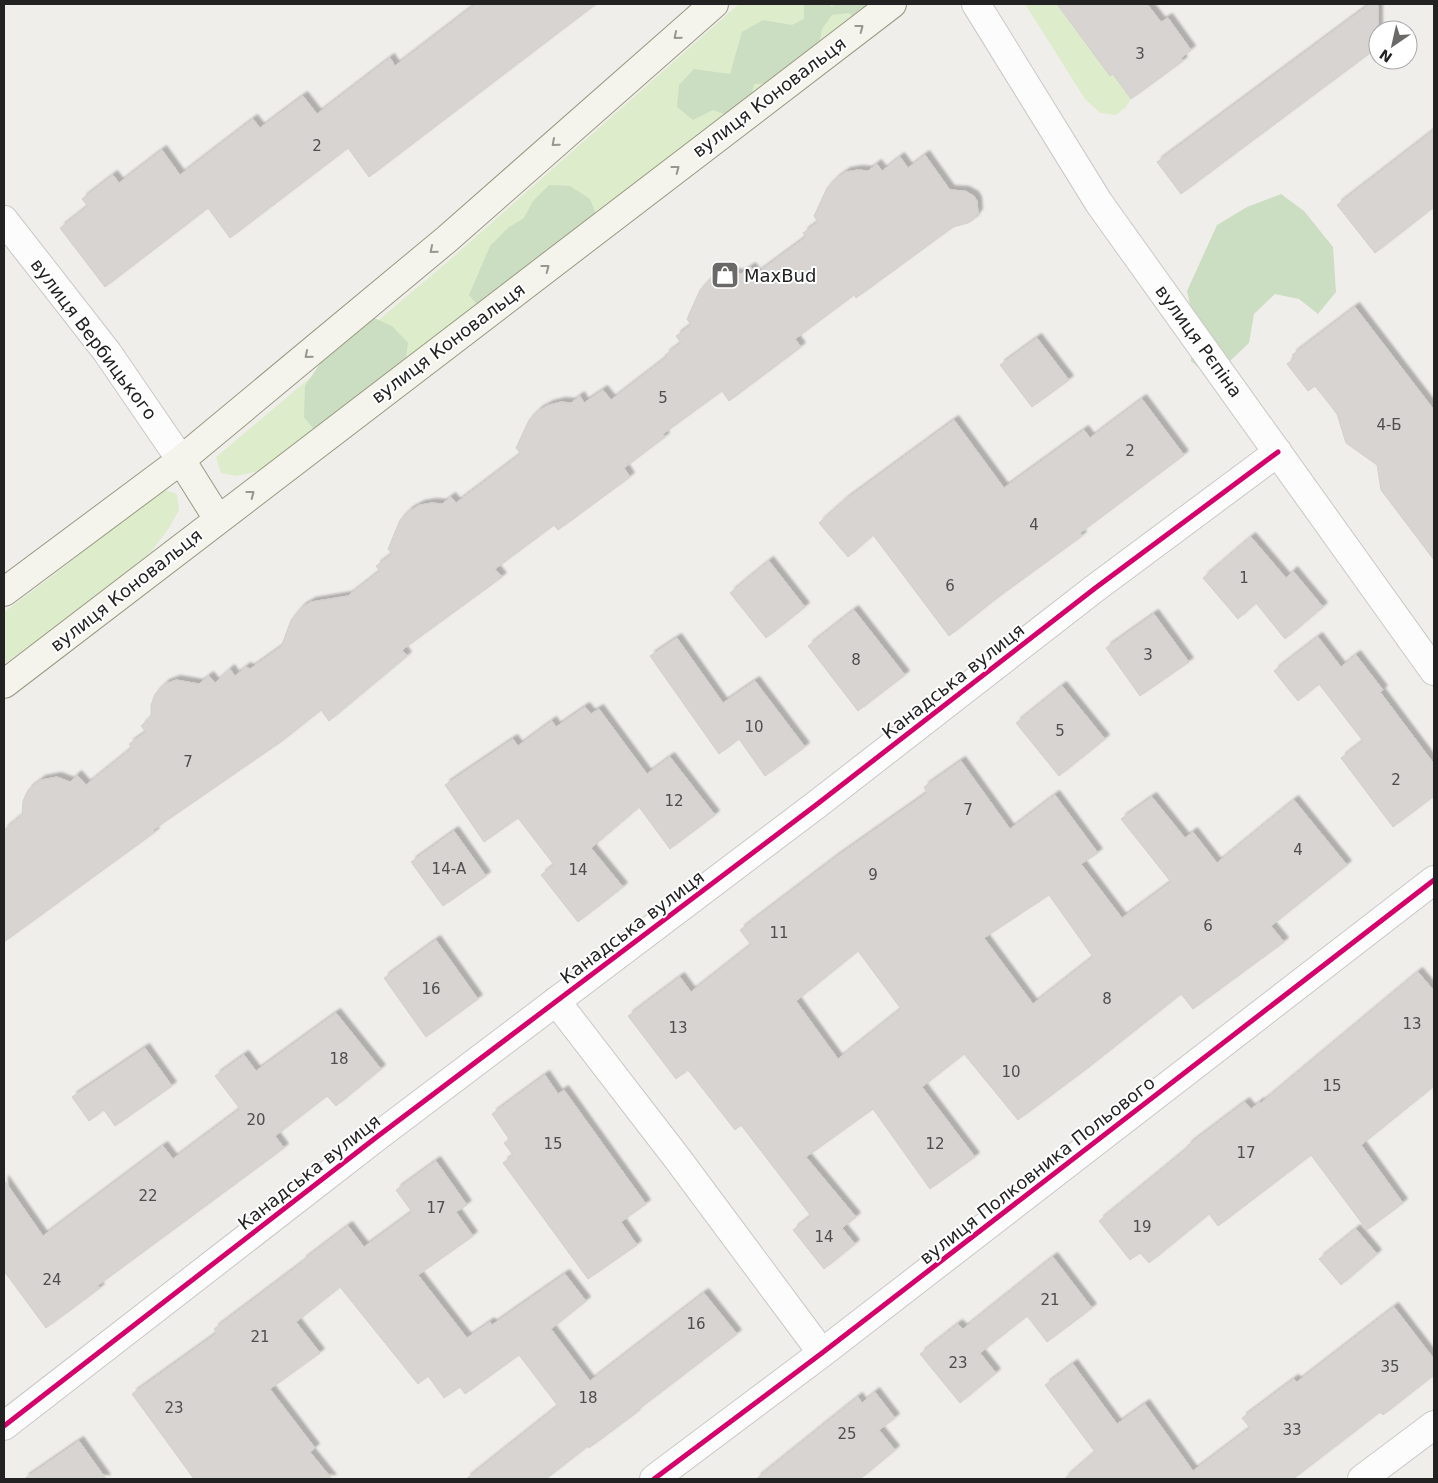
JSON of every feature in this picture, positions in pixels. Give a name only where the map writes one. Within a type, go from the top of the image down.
[{"type":"main road","points":[[4,592],[182,460],[447,239],[714,4]]},
{"type":"main road","name":"вулиця Коновальця","points":[[4,684],[892,4]]},
{"type":"main road","points":[[182,460],[218,519]]},
{"type":"street","name":"вулиця Рєпіна","points":[[976,4],[1100,203],[1434,671]]},
{"type":"street","name":"вулиця Вербицького","points":[[4,220],[107,352],[182,460]]},
{"type":"street","name":"Канадська вулиця","points":[[4,1426],[378,1136],[816,805],[1094,589],[1278,452]]},
{"type":"street","name":"вулиця Полковника Польового","points":[[654,1479],[822,1353],[1434,880]]},
{"type":"street","points":[[556,1001],[677,1158],[822,1353]]},
{"type":"street","points":[[1362,1479],[1434,1425]]},
{"type":"green space","points":[[739,4],[869,4],[672,158],[259,471],[236,476],[221,473],[216,457],[445,264]]},
{"type":"green space","points":[[804,4],[829,4],[832,7],[834,4],[879,4],[857,20],[849,13],[832,15],[822,29],[818,51],[778,83],[754,84],[749,106],[735,118],[713,110],[693,120],[677,107],[679,85],[694,69],[730,74],[742,32],[763,20],[792,25],[804,19]]},
{"type":"green space","points":[[1025,4],[1057,4],[1110,76],[1113,74],[1131,99],[1126,107],[1116,115],[1100,113],[1085,99]]},
{"type":"green space","points":[[549,185],[570,186],[590,199],[600,224],[482,310],[469,295],[490,246],[509,227],[524,218],[533,201]]},
{"type":"green space","points":[[1281,194],[1304,211],[1333,247],[1336,292],[1318,314],[1299,299],[1275,294],[1254,314],[1249,343],[1211,379],[1191,361],[1192,314],[1187,291],[1217,225],[1247,207]]},
{"type":"green space","points":[[374,318],[392,326],[408,343],[404,371],[317,433],[304,417],[305,386],[321,362],[344,340]]},
{"type":"green space","points":[[165,490],[177,494],[179,510],[169,528],[151,552],[68,618],[4,664],[4,612],[152,497]]},
{"type":"building","points":[[476,4],[596,4],[369,177],[348,148],[230,238],[208,208],[105,287],[60,228],[88,206],[82,199],[113,175],[119,183],[162,150],[180,175],[253,119],[260,128],[303,96],[317,114],[390,58],[395,66]]},
{"type":"building","points":[[1057,4],[1147,4],[1161,22],[1168,18],[1191,50],[1181,58],[1183,61],[1131,99],[1113,74],[1110,76]]},
{"type":"building","points":[[1370,4],[1378,4],[1378,20],[1368,20],[1368,54],[1181,194],[1157,162]]},
{"type":"building","points":[[1434,130],[1434,207],[1375,253],[1337,205]]},
{"type":"building","points":[[925,155],[950,190],[965,191],[974,196],[977,201],[978,213],[973,220],[953,227],[856,298],[854,295],[795,339],[801,347],[729,401],[722,391],[663,434],[665,437],[624,468],[630,477],[558,530],[554,525],[495,569],[502,577],[402,650],[407,656],[329,721],[321,710],[282,741],[153,830],[155,832],[4,942],[4,830],[22,815],[23,801],[28,790],[41,780],[57,777],[70,782],[77,775],[86,785],[132,748],[129,744],[146,732],[141,726],[151,717],[151,705],[155,694],[165,684],[176,680],[199,684],[209,676],[215,683],[230,669],[235,676],[246,667],[250,669],[281,647],[291,620],[301,608],[311,602],[348,596],[380,571],[376,566],[392,554],[388,549],[400,520],[409,511],[420,505],[442,504],[451,497],[456,503],[521,454],[516,448],[529,420],[538,411],[549,405],[561,402],[571,403],[580,396],[584,403],[603,390],[611,400],[667,357],[665,355],[681,343],[676,336],[691,325],[687,319],[700,290],[709,281],[720,275],[741,274],[751,267],[756,274],[806,237],[803,233],[818,222],[814,216],[827,188],[836,179],[846,172],[868,171],[877,164],[882,171],[900,157],[908,168]]},
{"type":"building","points":[[1355,307],[1434,410],[1434,560],[1381,490],[1377,465],[1346,443],[1337,414],[1315,386],[1308,391],[1287,364],[1295,358],[1292,355]]},
{"type":"building","points":[[1037,338],[1069,380],[1032,407],[1000,365]]},
{"type":"building","points":[[1142,399],[1184,455],[1080,533],[1082,536],[997,598],[949,636],[873,535],[848,557],[819,523],[845,500],[954,420],[1004,488],[1084,430],[1090,438]]},
{"type":"building","points":[[1251,537],[1286,578],[1293,571],[1323,607],[1285,639],[1256,603],[1238,619],[1203,578]]},
{"type":"building","points":[[769,561],[805,607],[766,638],[730,593]]},
{"type":"building","points":[[854,610],[905,675],[858,711],[808,646]]},
{"type":"building","points":[[1154,614],[1189,662],[1140,696],[1106,648]]},
{"type":"building","points":[[1318,637],[1341,667],[1356,655],[1383,690],[1380,692],[1434,764],[1434,796],[1393,827],[1341,758],[1363,741],[1319,684],[1298,701],[1274,671]]},
{"type":"building","points":[[677,638],[723,703],[755,681],[805,747],[765,776],[739,739],[719,754],[650,656]]},
{"type":"building","points":[[1062,686],[1105,739],[1059,776],[1016,723]]},
{"type":"building","points":[[585,707],[591,714],[599,709],[647,774],[670,757],[715,815],[670,849],[639,807],[591,848],[623,887],[578,922],[541,875],[554,865],[518,818],[484,842],[445,785],[513,739],[518,746],[552,721],[556,727]]},
{"type":"building","points":[[961,761],[1010,829],[1055,795],[1098,853],[1081,864],[1122,918],[1171,882],[1121,819],[1152,797],[1185,838],[1193,832],[1217,863],[1294,800],[1347,865],[1271,926],[1284,942],[1193,1009],[1181,994],[1018,1120],[964,1054],[922,1087],[975,1157],[930,1189],[873,1109],[806,1157],[856,1217],[842,1228],[855,1244],[824,1269],[793,1230],[811,1216],[741,1125],[735,1130],[688,1070],[676,1079],[628,1016],[680,977],[691,992],[751,945],[740,930],[836,857],[927,793],[924,787]],"holes":[[[1049,895],[1093,957],[1033,1004],[984,938]],[[858,951],[901,1009],[838,1059],[796,1001]]]},
{"type":"building","points":[[454,831],[486,876],[443,906],[411,862]]},
{"type":"building","points":[[436,940],[478,999],[426,1037],[384,978]]},
{"type":"building","points":[[1418,972],[1434,991],[1434,1086],[1361,1145],[1403,1203],[1367,1230],[1311,1155],[1218,1226],[1209,1214],[1149,1263],[1140,1253],[1130,1260],[1099,1221],[1188,1148],[1187,1146],[1245,1102],[1251,1109],[1261,1103]]},
{"type":"building","points":[[336,1013],[381,1069],[336,1106],[327,1096],[275,1136],[284,1148],[97,1286],[100,1288],[46,1328],[4,1271],[4,1180],[43,1236],[163,1146],[173,1159],[240,1109],[215,1076],[244,1055],[256,1071]]},
{"type":"building","points":[[145,1048],[172,1086],[115,1126],[104,1110],[89,1121],[72,1097]]},
{"type":"building","points":[[545,1075],[558,1094],[564,1090],[646,1204],[621,1222],[637,1245],[588,1279],[503,1163],[513,1155],[504,1143],[509,1139],[492,1114]]},
{"type":"building","points":[[436,1161],[467,1205],[456,1212],[473,1236],[418,1275],[467,1338],[490,1322],[492,1325],[565,1274],[586,1301],[551,1329],[590,1381],[704,1293],[737,1334],[636,1413],[589,1448],[588,1446],[546,1479],[466,1479],[558,1406],[519,1355],[465,1394],[460,1387],[444,1398],[428,1376],[418,1384],[340,1287],[296,1322],[320,1353],[270,1389],[315,1448],[310,1452],[332,1479],[194,1479],[132,1394],[217,1333],[214,1329],[348,1226],[364,1247],[412,1212],[396,1190]]},
{"type":"building","points":[[1356,1229],[1377,1254],[1341,1285],[1319,1259]]},
{"type":"building","points":[[1053,1257],[1092,1308],[1047,1342],[1027,1316],[980,1353],[996,1373],[960,1403],[920,1354],[958,1324],[963,1329]]},
{"type":"building","points":[[1394,1307],[1434,1359],[1434,1375],[1383,1415],[1380,1412],[1293,1479],[1064,1479],[1095,1452],[1045,1385],[1073,1364],[1117,1424],[1145,1404],[1193,1471],[1250,1428],[1242,1418],[1294,1379],[1297,1382]]},
{"type":"building","points":[[875,1392],[895,1418],[879,1430],[895,1450],[860,1479],[756,1479],[858,1397],[862,1403]]},
{"type":"building","points":[[79,1441],[106,1479],[24,1479]]},
{"type":"cycle path","points":[[4,1426],[378,1136],[816,805],[1094,589],[1278,452]]},
{"type":"cycle path","points":[[654,1479],[822,1353],[1434,880]]},
{"type":"place","name":"MaxBud","points":[[725,275]]}]
